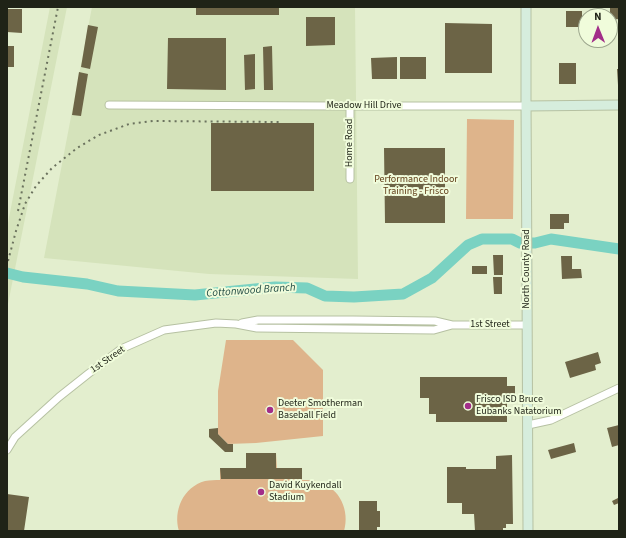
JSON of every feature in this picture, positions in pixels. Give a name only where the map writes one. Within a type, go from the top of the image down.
[{"type":"street","name":"North County Road","points":[[526,7],[528,531]]},
{"type":"street","name":"Meadow Hill Drive","points":[[109,105],[619,105]]},
{"type":"street","name":"Home Road","points":[[350,106],[350,179]]},
{"type":"street","name":"1st Street","points":[[236,324],[258,320],[353,320],[435,321],[452,325],[527,325]]},
{"type":"street","points":[[353,320],[353,329]]},
{"type":"street","name":"1st Street","points":[[7,450],[15,437],[59,397],[88,374],[121,349],[164,330],[216,323],[236,324],[257,328],[434,330],[452,325]]},
{"type":"street","points":[[528,425],[551,420],[619,388]]},
{"type":"shaded area","points":[[50,7],[67,7],[7,309],[7,228]]},
{"type":"shaded area","points":[[92,7],[355,7],[358,279],[209,274],[44,258]]},
{"type":"shaded area","points":[[467,119],[514,120],[513,219],[466,219]]},
{"type":"shaded area","name":"Deeter Smotherman Baseball Field","points":[[226,340],[293,340],[323,370],[323,436],[256,443],[228,444],[218,434],[218,391]]},
{"type":"shaded area","name":"David Kuykendall Stadium","points":[[246,453],[276,453],[277,468],[302,468],[302,480],[313,480],[333,489],[342,501],[344,508],[346,523],[344,531],[179,531],[177,516],[186,494],[197,484],[205,481],[220,480],[220,468],[246,468]]},
{"type":"building","points":[[196,7],[279,7],[279,15],[196,15]]},
{"type":"building","points":[[618,8],[619,8],[618,19]]},
{"type":"building","points":[[7,9],[22,9],[22,33],[7,32]]},
{"type":"building","points":[[566,11],[578,11],[578,27],[566,27]]},
{"type":"building","points":[[306,17],[335,17],[335,45],[306,46]]},
{"type":"building","points":[[445,23],[492,24],[492,73],[445,73]]},
{"type":"building","points":[[88,25],[98,27],[90,69],[81,67]]},
{"type":"building","points":[[168,38],[226,38],[226,90],[167,89]]},
{"type":"building","points":[[7,46],[14,46],[14,67],[7,67]]},
{"type":"building","points":[[272,46],[273,90],[264,90],[263,47]]},
{"type":"building","points":[[255,54],[255,89],[245,90],[244,55]]},
{"type":"building","points":[[397,57],[397,79],[372,79],[371,58]]},
{"type":"building","points":[[400,57],[426,57],[426,79],[400,79]]},
{"type":"building","points":[[559,63],[576,63],[576,84],[559,84]]},
{"type":"building","points":[[617,69],[619,69],[619,85],[618,85]]},
{"type":"building","points":[[79,72],[88,74],[81,116],[72,115]]},
{"type":"building","points":[[211,123],[314,123],[314,191],[211,191]]},
{"type":"building","name":"Performance Indoor Training - Frisco","points":[[384,148],[445,148],[445,223],[385,223]]},
{"type":"building","points":[[550,214],[569,214],[569,223],[564,223],[564,229],[550,229]]},
{"type":"building","points":[[493,255],[503,255],[503,275],[494,275]]},
{"type":"building","points":[[561,256],[572,256],[572,269],[581,269],[582,278],[562,279]]},
{"type":"building","points":[[472,266],[487,266],[487,274],[472,274]]},
{"type":"building","points":[[493,277],[502,277],[502,294],[494,294]]},
{"type":"building","points":[[598,352],[601,363],[595,365],[596,370],[570,378],[565,362]]},
{"type":"building","name":"Frisco ISD Bruce Eubanks Natatorium","points":[[420,377],[507,377],[507,386],[515,386],[515,397],[507,397],[507,422],[436,422],[436,414],[429,414],[429,398],[420,398]]},
{"type":"building","points":[[619,425],[619,445],[612,447],[607,428]]},
{"type":"building","points":[[218,428],[218,434],[228,444],[233,444],[233,452],[225,452],[209,437],[209,429]]},
{"type":"building","points":[[574,443],[576,452],[551,459],[548,450]]},
{"type":"building","points":[[246,453],[276,453],[276,468],[302,468],[302,479],[221,479],[220,468],[246,468]]},
{"type":"building","points":[[512,455],[513,524],[506,524],[506,528],[503,528],[503,531],[475,531],[474,514],[462,514],[462,503],[447,503],[447,467],[466,467],[466,469],[496,469],[496,456]]},
{"type":"building","points":[[7,494],[29,497],[24,531],[7,530]]},
{"type":"building","points":[[618,498],[619,503],[614,505],[612,501]]},
{"type":"building","points":[[359,501],[377,501],[377,511],[380,511],[380,527],[377,527],[377,531],[359,531]]},
{"type":"waterway","name":"Cottonwood Branch","points":[[7,273],[23,277],[87,284],[118,291],[195,295],[275,287],[307,288],[325,296],[354,297],[403,294],[432,278],[468,245],[482,239],[512,239],[520,243],[535,243],[551,239],[619,249]]},
{"type":"railway","points":[[18,211],[58,7]]},
{"type":"railway","points":[[8,261],[25,204],[36,186],[52,168],[77,148],[99,135],[129,124],[153,121],[279,122]]},
{"type":"place","name":"Frisco ISD Bruce Eubanks Natatorium","points":[[468,406]]},
{"type":"place","name":"Deeter Smotherman Baseball Field","points":[[270,410]]},
{"type":"place","name":"David Kuykendall Stadium","points":[[261,492]]}]
